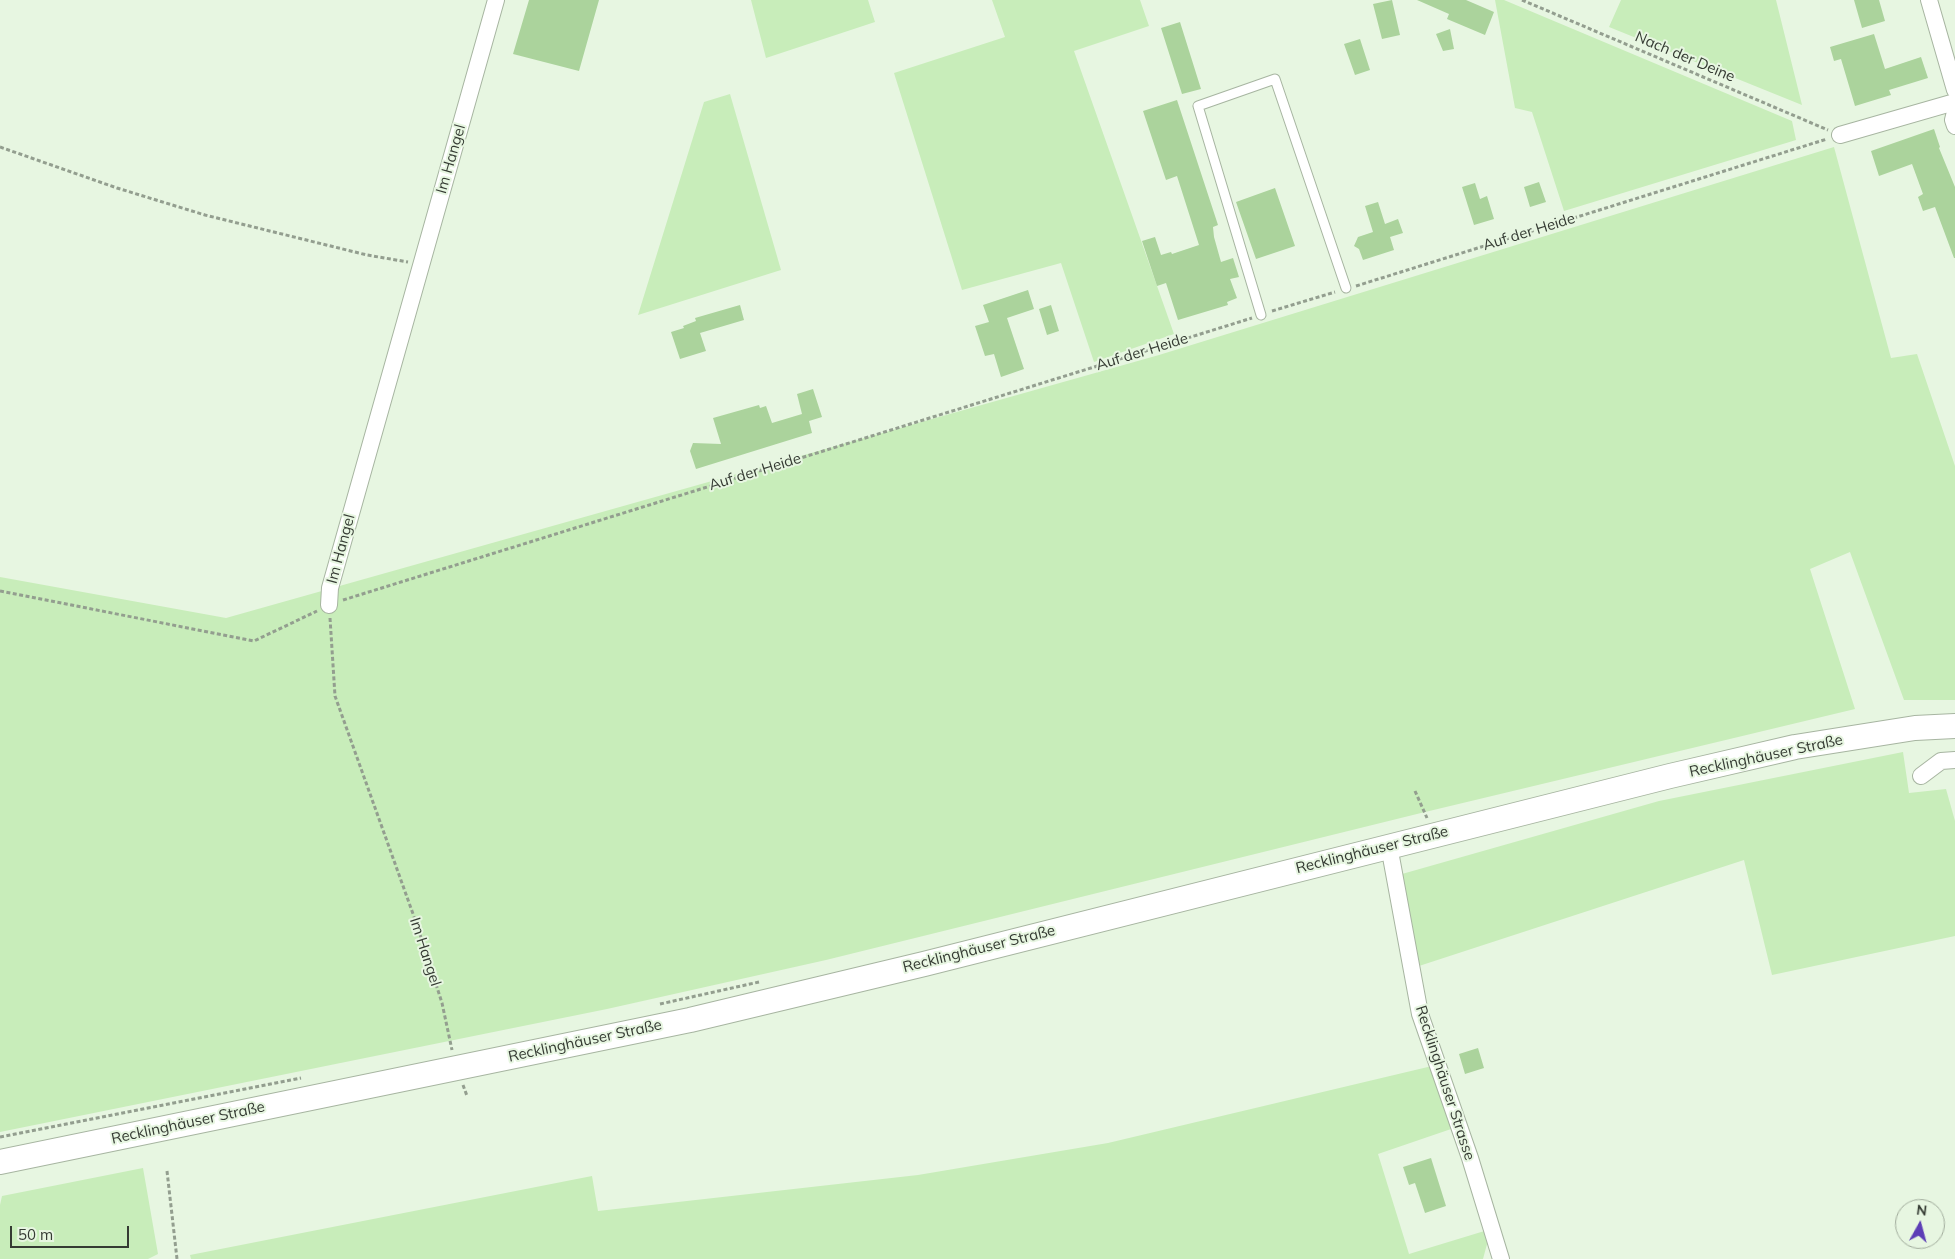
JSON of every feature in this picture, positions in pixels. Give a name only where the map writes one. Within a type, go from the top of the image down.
[{"type":"main road","name":"Recklinghäuser Straße","points":[[0,1162],[453,1053],[690,1020],[924,964],[1389,846],[1428,821],[1795,747],[1915,728],[1955,726]]},
{"type":"street","name":"Im Hangel","points":[[329,605],[330,588],[496,0]]},
{"type":"street","points":[[1928,0],[1955,90]]},
{"type":"street","points":[[1840,135],[1955,102]]},
{"type":"street","points":[[1955,112],[1953,120],[1955,126]]},
{"type":"street","points":[[1921,776],[1941,761],[1955,760]]},
{"type":"street","name":"Recklinghäuser Strasse","points":[[1389,846],[1420,1014],[1470,1158],[1502,1259]]},
{"type":"lane","points":[[1261,315],[1198,106],[1275,79],[1346,288]]},
{"type":"path","name":"Nach der Deine","points":[[1522,0],[1840,135]]},
{"type":"path","name":"Auf der Heide","points":[[0,591],[254,641],[329,605],[1840,135]]},
{"type":"path","points":[[0,147],[117,188],[205,215],[367,255],[421,265]]},
{"type":"path","name":"Im Hangel","points":[[329,605],[336,696],[420,934],[442,1003],[453,1053],[467,1096]]},
{"type":"path","points":[[1415,791],[1428,821]]},
{"type":"path","points":[[657,1005],[761,981]]},
{"type":"path","points":[[0,1137],[306,1077]]},
{"type":"path","points":[[167,1171],[178,1259]]},
{"type":"green space","points":[[751,0],[868,0],[875,22],[766,58]]},
{"type":"green space","points":[[992,0],[1140,0],[1149,26],[1074,51],[1174,334],[1094,362],[1061,263],[962,290],[894,73],[1005,37]]},
{"type":"green space","points":[[1495,0],[1504,0],[1792,121],[1796,140],[1564,211],[1532,112],[1515,108]]},
{"type":"green space","points":[[1621,0],[1776,0],[1802,105],[1609,27]]},
{"type":"green space","points":[[730,94],[781,270],[638,315],[704,102]]},
{"type":"green space","points":[[1834,147],[1891,358],[1917,354],[1955,466],[1955,700],[1904,700],[1850,552],[1810,569],[1855,709],[1421,813],[826,960],[607,1009],[0,1132],[0,577],[226,618],[1159,355]]},
{"type":"green space","points":[[1903,752],[1909,793],[1946,789],[1955,821],[1955,936],[1772,975],[1744,860],[1419,966],[1402,874],[1659,801]]},
{"type":"green space","points":[[1432,1066],[1454,1128],[1378,1154],[1409,1254],[1491,1229],[1483,1259],[191,1259],[190,1255],[592,1176],[598,1211],[918,1175],[1108,1143]]},
{"type":"green space","points":[[143,1168],[158,1254],[148,1259],[0,1259],[0,1205],[2,1196]]},
{"type":"building","points":[[529,0],[599,0],[579,71],[513,54]]},
{"type":"building","points":[[1392,0],[1400,35],[1382,39],[1373,4]]},
{"type":"building","points":[[1417,0],[1466,0],[1494,12],[1485,35],[1447,19],[1449,14]]},
{"type":"building","points":[[1854,0],[1879,0],[1885,21],[1862,28]]},
{"type":"building","points":[[1180,22],[1201,89],[1182,94],[1161,28]]},
{"type":"building","points":[[1450,29],[1454,49],[1443,51],[1436,34]]},
{"type":"building","points":[[1874,34],[1885,69],[1921,57],[1928,78],[1889,90],[1891,95],[1855,106],[1841,59],[1834,61],[1830,47]]},
{"type":"building","points":[[1360,39],[1370,70],[1355,75],[1344,44]]},
{"type":"building","points":[[1177,100],[1218,225],[1213,227],[1221,262],[1233,258],[1239,277],[1230,279],[1237,298],[1227,302],[1228,305],[1178,320],[1166,283],[1157,286],[1142,241],[1155,237],[1161,255],[1171,252],[1172,254],[1199,245],[1177,176],[1166,180],[1143,111]]},
{"type":"building","points":[[1934,129],[1939,148],[1955,187],[1955,258],[1935,207],[1923,211],[1918,197],[1923,194],[1912,164],[1879,176],[1871,151]]},
{"type":"building","points":[[1539,182],[1546,202],[1530,207],[1524,187]]},
{"type":"building","points":[[1475,183],[1480,199],[1487,196],[1494,219],[1474,225],[1462,187]]},
{"type":"building","points":[[1275,188],[1295,246],[1256,259],[1236,202]]},
{"type":"building","points":[[1378,202],[1385,224],[1398,219],[1403,233],[1390,237],[1394,250],[1363,260],[1359,249],[1354,246],[1358,237],[1373,232],[1365,206]]},
{"type":"building","points":[[1028,290],[1034,309],[1007,318],[1024,369],[1001,377],[994,354],[985,356],[975,326],[989,322],[983,305]]},
{"type":"building","points":[[740,305],[744,320],[700,333],[706,351],[680,359],[671,332],[684,328],[683,326],[696,321],[695,318]]},
{"type":"building","points":[[1051,305],[1059,331],[1047,335],[1039,309]]},
{"type":"building","points":[[813,389],[822,417],[809,421],[812,433],[696,469],[690,451],[693,443],[721,444],[713,418],[759,405],[760,408],[766,406],[772,423],[802,414],[797,394]]},
{"type":"building","points":[[1478,1048],[1484,1068],[1465,1074],[1459,1054]]},
{"type":"building","points":[[1431,1158],[1446,1206],[1425,1213],[1415,1183],[1409,1185],[1403,1167]]}]
